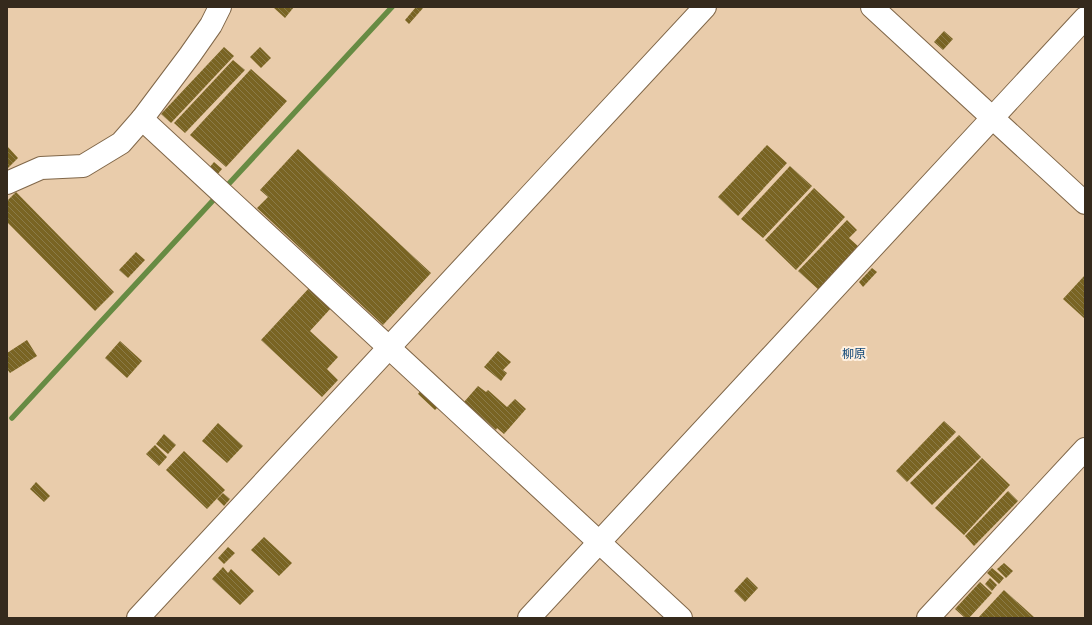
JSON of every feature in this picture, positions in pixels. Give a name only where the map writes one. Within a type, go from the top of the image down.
[{"type":"street","points":[[7,183],[41,168],[83,166],[121,143],[142,119],[190,55],[211,25],[220,7]]},
{"type":"street","points":[[138,618],[705,7]]},
{"type":"street","points":[[872,7],[1085,203]]},
{"type":"street","points":[[529,618],[1085,18]]},
{"type":"street","points":[[142,119],[681,618]]},
{"type":"street","points":[[928,618],[1085,449]]},
{"type":"building","points":[[273,7],[294,7],[285,18]]},
{"type":"building","points":[[416,7],[424,7],[409,24],[405,20]]},
{"type":"building","points":[[944,31],[953,39],[943,50],[934,42]]},
{"type":"building","points":[[224,47],[234,56],[171,123],[161,114]]},
{"type":"building","points":[[260,47],[271,58],[261,68],[250,57]]},
{"type":"building","points":[[233,60],[245,70],[185,133],[174,123]]},
{"type":"building","points":[[251,69],[287,101],[226,167],[190,135]]},
{"type":"building","points":[[767,145],[787,163],[738,216],[718,197]]},
{"type":"building","points":[[7,146],[18,158],[7,169]]},
{"type":"building","points":[[298,149],[431,273],[383,325],[257,208],[268,197],[260,190]]},
{"type":"building","points":[[214,162],[222,169],[217,175],[209,168]]},
{"type":"building","points":[[790,166],[812,186],[763,238],[741,219]]},
{"type":"building","points":[[814,188],[845,217],[796,270],[765,240]]},
{"type":"building","points":[[16,192],[114,292],[95,311],[7,222],[7,201]]},
{"type":"building","points":[[847,220],[857,230],[849,238],[859,247],[819,290],[798,271]]},
{"type":"building","points":[[136,252],[145,260],[128,278],[119,270]]},
{"type":"building","points":[[872,268],[877,272],[863,287],[859,282]]},
{"type":"building","points":[[1085,275],[1085,319],[1063,299]]},
{"type":"building","points":[[310,287],[332,307],[310,331],[338,357],[327,369],[338,380],[322,397],[261,340]]},
{"type":"building","points":[[27,340],[37,356],[10,373],[7,369],[7,353]]},
{"type":"building","points":[[120,341],[142,361],[127,378],[105,358]]},
{"type":"building","points":[[498,351],[511,362],[503,370],[507,373],[501,381],[484,367]]},
{"type":"building","points":[[478,386],[486,392],[488,390],[507,407],[515,399],[526,409],[504,434],[497,428],[496,430],[464,402]]},
{"type":"building","points":[[421,390],[439,406],[435,410],[418,394]]},
{"type":"building","points":[[944,421],[956,432],[907,482],[896,471]]},
{"type":"building","points":[[218,423],[243,446],[227,463],[202,441]]},
{"type":"building","points":[[164,434],[176,445],[168,454],[156,444]]},
{"type":"building","points":[[959,435],[981,457],[932,505],[910,483]]},
{"type":"building","points":[[155,445],[167,457],[159,466],[146,454]]},
{"type":"building","points":[[184,451],[225,490],[207,509],[166,470]]},
{"type":"building","points":[[982,458],[1010,485],[964,535],[935,508]]},
{"type":"building","points":[[36,482],[50,496],[44,502],[30,489]]},
{"type":"building","points":[[1008,491],[1018,501],[974,546],[965,536]]},
{"type":"building","points":[[223,493],[230,499],[224,506],[217,499]]},
{"type":"building","points":[[264,537],[292,563],[279,576],[251,550]]},
{"type":"building","points":[[228,547],[235,553],[224,564],[218,558]]},
{"type":"building","points":[[1004,563],[1013,571],[1006,578],[997,569]]},
{"type":"building","points":[[223,567],[228,573],[231,569],[254,591],[240,605],[212,579]]},
{"type":"building","points":[[992,568],[1004,578],[999,584],[987,573]]},
{"type":"building","points":[[747,577],[758,588],[745,602],[734,591]]},
{"type":"building","points":[[990,578],[997,585],[992,591],[985,584]]},
{"type":"building","points":[[980,582],[992,593],[969,618],[965,618],[955,609]]},
{"type":"building","points":[[1004,590],[1035,618],[978,618]]},
{"type":"waterway","points":[[224,189],[392,7]]},
{"type":"waterway","points":[[12,418],[218,195]]},
{"type":"district","name":"柳原","points":[[854,354]]}]
